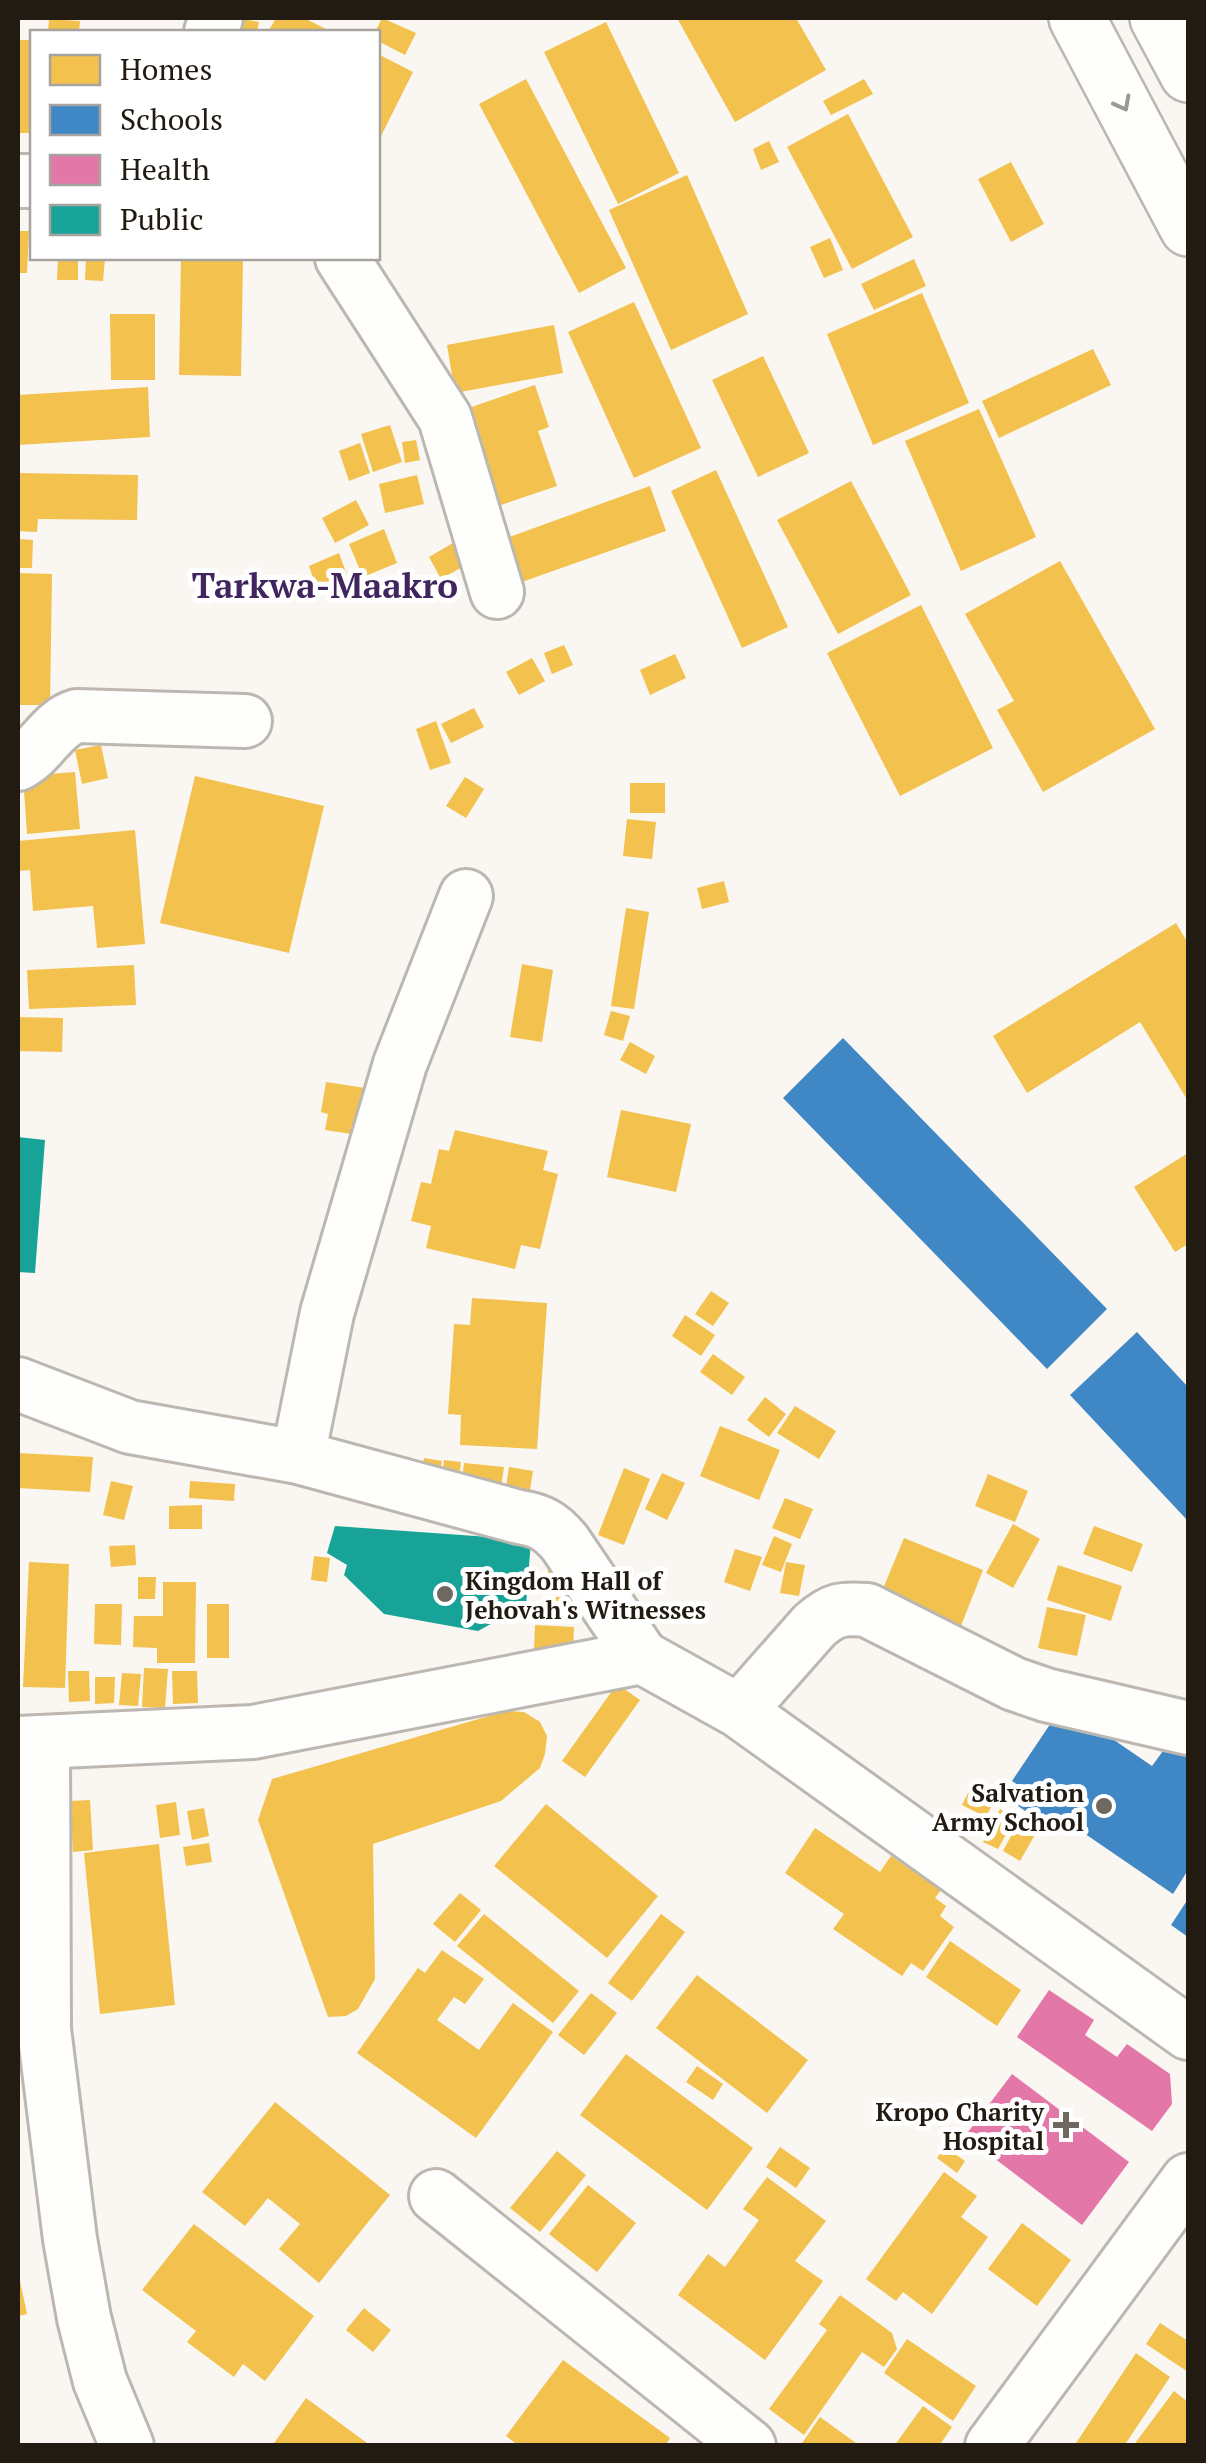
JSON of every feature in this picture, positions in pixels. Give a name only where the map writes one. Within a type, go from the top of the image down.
[{"type":"highway","points":[[1078,18],[1188,228]]},
{"type":"highway","points":[[1158,18],[1188,74]]},
{"type":"street","points":[[343,260],[445,418],[497,592]]},
{"type":"street","points":[[18,764],[68,719],[77,716],[244,721]]},
{"type":"street","points":[[298,1458],[327,1313],[394,1083],[466,896]]},
{"type":"street","points":[[18,1384],[130,1427],[298,1458],[537,1520],[553,1528],[642,1657],[740,1711],[1188,2033]]},
{"type":"street","points":[[740,1711],[814,1626],[827,1614],[845,1608],[867,1610],[1014,1684],[1046,1696],[1188,1728]]},
{"type":"street","points":[[127,2446],[100,2381],[70,2239],[44,2029],[30,1742],[254,1732],[642,1657]]},
{"type":"street","points":[[992,2446],[1188,2180]]},
{"type":"street","points":[[436,2196],[748,2446]]},
{"type":"building: Homes","points":[[238,18],[259,22],[257,30],[226,30]]},
{"type":"building: Homes","points":[[276,18],[304,18],[326,29],[326,30],[269,30]]},
{"type":"building: Homes","points":[[382,18],[416,33],[405,55],[380,42],[380,30],[376,30]]},
{"type":"building: Homes","points":[[677,18],[796,18],[826,70],[735,122]]},
{"type":"building: Homes","points":[[49,19],[80,21],[79,30],[48,30]]},
{"type":"building: Homes","points":[[606,22],[679,173],[618,204],[544,52]]},
{"type":"building: Homes","points":[[18,40],[30,40],[30,133],[18,133]]},
{"type":"building: Homes","points":[[380,55],[413,72],[380,138]]},
{"type":"building: Homes","points":[[526,79],[626,268],[579,293],[479,104]]},
{"type":"building: Homes","points":[[864,79],[873,94],[831,115],[823,101]]},
{"type":"building: Homes","points":[[848,114],[913,237],[852,269],[787,147]]},
{"type":"building: Homes","points":[[769,141],[779,162],[761,170],[753,149]]},
{"type":"building: Homes","points":[[1011,162],[1044,224],[1011,242],[978,179]]},
{"type":"building: Homes","points":[[687,175],[748,314],[671,350],[609,210]]},
{"type":"building: Homes","points":[[18,231],[29,231],[27,273],[18,273]]},
{"type":"building: Homes","points":[[830,238],[843,270],[824,278],[810,247]]},
{"type":"building: Homes","points":[[914,259],[926,286],[874,310],[861,284]]},
{"type":"building: Homes","points":[[58,260],[78,260],[78,280],[57,280]]},
{"type":"building: Homes","points":[[86,260],[105,260],[103,281],[85,280]]},
{"type":"building: Homes","points":[[181,260],[243,260],[241,376],[179,375]]},
{"type":"building: Homes","points":[[922,293],[969,403],[873,445],[827,334]]},
{"type":"building: Homes","points":[[634,302],[701,448],[634,478],[568,332]]},
{"type":"building: Homes","points":[[110,314],[155,314],[155,380],[111,380]]},
{"type":"building: Homes","points":[[554,325],[563,373],[455,393],[447,345]]},
{"type":"building: Homes","points":[[1093,349],[1111,385],[999,438],[982,401]]},
{"type":"building: Homes","points":[[763,356],[809,453],[758,477],[712,380]]},
{"type":"building: Homes","points":[[535,385],[549,427],[538,431],[557,486],[492,508],[460,411]]},
{"type":"building: Homes","points":[[148,387],[150,437],[18,445],[18,395]]},
{"type":"building: Homes","points":[[979,409],[1036,537],[961,571],[905,441]]},
{"type":"building: Homes","points":[[390,425],[402,462],[373,472],[361,434]]},
{"type":"building: Homes","points":[[416,440],[420,460],[405,463],[402,442]]},
{"type":"building: Homes","points":[[360,443],[370,473],[349,481],[339,451]]},
{"type":"building: Homes","points":[[716,470],[788,627],[742,648],[671,491]]},
{"type":"building: Homes","points":[[18,473],[138,475],[137,520],[38,519],[37,532],[18,531]]},
{"type":"building: Homes","points":[[417,475],[424,504],[385,513],[379,484]]},
{"type":"building: Homes","points":[[851,481],[911,595],[838,634],[777,520]]},
{"type":"building: Homes","points":[[650,486],[666,531],[519,583],[504,539]]},
{"type":"building: Homes","points":[[356,500],[369,525],[335,543],[322,518]]},
{"type":"building: Homes","points":[[384,529],[397,563],[363,577],[349,544]]},
{"type":"building: Homes","points":[[18,539],[33,540],[32,568],[18,568]]},
{"type":"building: Homes","points":[[458,540],[471,562],[441,579],[429,557]]},
{"type":"building: Homes","points":[[339,553],[347,575],[316,587],[309,566]]},
{"type":"building: Homes","points":[[1060,561],[1155,729],[1043,792],[997,710],[1014,701],[965,614]]},
{"type":"building: Homes","points":[[18,573],[52,574],[50,705],[18,705]]},
{"type":"building: Homes","points":[[921,605],[993,748],[900,796],[827,653]]},
{"type":"building: Homes","points":[[564,645],[573,665],[552,674],[544,653]]},
{"type":"building: Homes","points":[[675,654],[686,678],[650,695],[640,670]]},
{"type":"building: Homes","points":[[532,658],[545,681],[519,695],[506,672]]},
{"type":"building: Homes","points":[[474,708],[484,727],[451,743],[441,724]]},
{"type":"building: Homes","points":[[436,721],[451,763],[430,770],[416,729]]},
{"type":"building: Homes","points":[[101,745],[108,778],[82,784],[75,750]]},
{"type":"building: Homes","points":[[75,772],[80,829],[27,834],[23,776]]},
{"type":"building: Homes","points":[[195,776],[324,806],[289,953],[160,923]]},
{"type":"building: Homes","points":[[465,777],[484,789],[466,818],[446,806]]},
{"type":"building: Homes","points":[[630,783],[665,783],[665,813],[630,813]]},
{"type":"building: Homes","points":[[627,819],[656,822],[652,859],[623,856]]},
{"type":"building: Homes","points":[[135,830],[145,944],[97,948],[93,906],[33,911],[30,870],[19,871],[18,841]]},
{"type":"building: Homes","points":[[724,881],[729,902],[702,909],[697,888]]},
{"type":"building: Homes","points":[[626,908],[649,912],[634,1009],[611,1006]]},
{"type":"building: Homes","points":[[1176,923],[1188,943],[1188,1101],[1140,1022],[1027,1093],[993,1036]]},
{"type":"building: Homes","points":[[522,964],[553,970],[542,1042],[510,1037]]},
{"type":"building: Homes","points":[[134,965],[136,1005],[29,1009],[27,970]]},
{"type":"building: Homes","points":[[611,1011],[630,1016],[623,1041],[604,1035]]},
{"type":"building: Homes","points":[[18,1017],[63,1018],[62,1052],[18,1051]]},
{"type":"building: Homes","points":[[630,1042],[655,1056],[646,1074],[620,1060]]},
{"type":"building: Homes","points":[[326,1082],[365,1088],[358,1135],[325,1130],[328,1114],[321,1112]]},
{"type":"building: Homes","points":[[621,1110],[691,1124],[676,1192],[607,1177]]},
{"type":"building: Homes","points":[[455,1130],[548,1151],[543,1170],[558,1174],[540,1249],[521,1245],[515,1269],[426,1248],[431,1226],[411,1221],[421,1182],[431,1184],[439,1149],[449,1151]]},
{"type":"building: Homes","points":[[1188,1153],[1188,1244],[1175,1252],[1134,1187]]},
{"type":"building: Homes","points":[[711,1291],[729,1303],[713,1326],[695,1314]]},
{"type":"building: Homes","points":[[472,1298],[547,1303],[537,1449],[460,1445],[461,1415],[448,1414],[454,1324],[470,1325]]},
{"type":"building: Homes","points":[[685,1315],[715,1335],[701,1356],[672,1336]]},
{"type":"building: Homes","points":[[713,1354],[745,1377],[732,1395],[700,1372]]},
{"type":"building: Homes","points":[[765,1397],[786,1414],[769,1437],[747,1420]]},
{"type":"building: Homes","points":[[795,1406],[836,1431],[819,1459],[777,1433]]},
{"type":"building: Homes","points":[[720,1426],[780,1450],[759,1500],[700,1476]]},
{"type":"building: Homes","points":[[18,1453],[93,1457],[90,1492],[18,1488]]},
{"type":"building: Homes","points":[[424,1458],[442,1461],[437,1488],[419,1485]]},
{"type":"building: Homes","points":[[444,1460],[461,1462],[458,1488],[441,1487]]},
{"type":"building: Homes","points":[[464,1463],[504,1467],[500,1495],[461,1491]]},
{"type":"building: Homes","points":[[509,1467],[533,1471],[529,1496],[505,1494]]},
{"type":"building: Homes","points":[[624,1468],[650,1479],[624,1545],[598,1535]]},
{"type":"building: Homes","points":[[662,1473],[685,1483],[667,1520],[645,1509]]},
{"type":"building: Homes","points":[[988,1474],[1028,1491],[1015,1522],[975,1506]]},
{"type":"building: Homes","points":[[111,1481],[133,1486],[124,1520],[103,1515]]},
{"type":"building: Homes","points":[[190,1481],[235,1484],[234,1501],[189,1498]]},
{"type":"building: Homes","points":[[785,1498],[813,1509],[800,1539],[772,1528]]},
{"type":"building: Homes","points":[[202,1505],[202,1529],[169,1529],[169,1506]]},
{"type":"building: Homes","points":[[1013,1524],[1040,1539],[1013,1588],[986,1573]]},
{"type":"building: Homes","points":[[1094,1526],[1143,1544],[1132,1572],[1083,1554]]},
{"type":"building: Homes","points":[[774,1536],[792,1544],[781,1572],[762,1565]]},
{"type":"building: Homes","points":[[904,1538],[983,1570],[957,1636],[877,1603]]},
{"type":"building: Homes","points":[[135,1545],[136,1565],[111,1567],[109,1546]]},
{"type":"building: Homes","points":[[735,1549],[762,1557],[750,1591],[724,1582]]},
{"type":"building: Homes","points":[[314,1556],[330,1558],[327,1582],[311,1580]]},
{"type":"building: Homes","points":[[29,1562],[69,1564],[65,1688],[23,1687]]},
{"type":"building: Homes","points":[[786,1562],[805,1565],[799,1596],[780,1593]]},
{"type":"building: Homes","points":[[1058,1565],[1122,1586],[1111,1621],[1047,1600]]},
{"type":"building: Homes","points":[[548,1567],[577,1569],[576,1590],[547,1588]]},
{"type":"building: Homes","points":[[138,1577],[156,1577],[155,1599],[138,1599]]},
{"type":"building: Homes","points":[[163,1582],[196,1582],[195,1663],[157,1663],[157,1648],[133,1647],[134,1616],[163,1616]]},
{"type":"building: Homes","points":[[544,1597],[567,1597],[567,1620],[543,1620]]},
{"type":"building: Homes","points":[[95,1604],[122,1604],[121,1645],[94,1644]]},
{"type":"building: Homes","points":[[207,1604],[229,1604],[229,1658],[207,1658]]},
{"type":"building: Homes","points":[[1047,1607],[1086,1615],[1077,1656],[1038,1648]]},
{"type":"building: Homes","points":[[535,1625],[574,1627],[573,1652],[534,1651]]},
{"type":"building: Homes","points":[[144,1668],[168,1669],[165,1708],[142,1707]]},
{"type":"building: Homes","points":[[68,1671],[89,1671],[90,1701],[69,1702]]},
{"type":"building: Homes","points":[[172,1671],[197,1671],[198,1703],[173,1704]]},
{"type":"building: Homes","points":[[122,1673],[141,1674],[138,1706],[119,1705]]},
{"type":"building: Homes","points":[[95,1677],[115,1677],[114,1703],[95,1704]]},
{"type":"building: Homes","points":[[617,1684],[640,1700],[585,1777],[562,1761]]},
{"type":"building: Homes","points":[[506,1711],[524,1712],[540,1722],[547,1736],[540,1768],[501,1801],[373,1844],[375,1979],[358,2009],[346,2016],[328,2017],[258,1820],[272,1779]]},
{"type":"building: Homes","points":[[971,1787],[995,1799],[986,1817],[962,1805]]},
{"type":"building: Homes","points":[[90,1800],[93,1850],[73,1852],[70,1801]]},
{"type":"building: Homes","points":[[176,1802],[180,1835],[160,1838],[156,1805]]},
{"type":"building: Homes","points":[[546,1804],[658,1896],[607,1958],[494,1866]]},
{"type":"building: Homes","points":[[204,1808],[209,1836],[192,1840],[187,1811]]},
{"type":"building: Homes","points":[[1000,1809],[1015,1818],[998,1849],[983,1842]]},
{"type":"building: Homes","points":[[1019,1821],[1037,1831],[1020,1861],[1003,1851]]},
{"type":"building: Homes","points":[[815,1828],[880,1872],[891,1856],[941,1890],[935,1898],[946,1906],[940,1916],[954,1927],[923,1971],[911,1963],[902,1976],[833,1929],[844,1914],[785,1873]]},
{"type":"building: Homes","points":[[209,1843],[212,1862],[186,1866],[183,1847]]},
{"type":"building: Homes","points":[[159,1844],[175,2005],[100,2014],[84,1853]]},
{"type":"building: Homes","points":[[460,1893],[481,1910],[455,1942],[433,1924]]},
{"type":"building: Homes","points":[[484,1914],[579,1991],[553,2023],[457,1946]]},
{"type":"building: Homes","points":[[661,1914],[685,1932],[632,2001],[608,1983]]},
{"type":"building: Homes","points":[[950,1941],[1021,1990],[997,2026],[926,1977]]},
{"type":"building: Homes","points":[[442,1950],[484,1979],[465,2004],[454,1997],[437,2020],[479,2050],[513,2003],[553,2032],[476,2138],[357,2053],[418,1968],[425,1973]]},
{"type":"building: Homes","points":[[697,1975],[808,2060],[767,2113],[656,2028]]},
{"type":"building: Homes","points":[[591,1993],[617,2013],[584,2055],[558,2035]]},
{"type":"building: Homes","points":[[626,2054],[753,2148],[707,2210],[580,2115]]},
{"type":"building: Homes","points":[[697,2066],[723,2084],[713,2100],[686,2082]]},
{"type":"building: Homes","points":[[275,2102],[390,2195],[319,2283],[279,2249],[300,2224],[268,2198],[245,2226],[202,2192]]},
{"type":"building: Homes","points":[[780,2147],[810,2168],[796,2188],[766,2167]]},
{"type":"building: Homes","points":[[945,2147],[965,2161],[957,2173],[937,2158]]},
{"type":"building: Homes","points":[[557,2151],[586,2175],[540,2232],[510,2208]]},
{"type":"building: Homes","points":[[944,2172],[977,2196],[961,2217],[988,2237],[932,2314],[903,2292],[896,2301],[866,2279]]},
{"type":"building: Homes","points":[[767,2177],[826,2221],[795,2261],[823,2281],[765,2360],[678,2295],[708,2254],[725,2267],[759,2220],[743,2209]]},
{"type":"building: Homes","points":[[588,2185],[636,2223],[597,2272],[549,2234]]},
{"type":"building: Homes","points":[[1022,2223],[1071,2260],[1037,2306],[988,2269]]},
{"type":"building: Homes","points":[[194,2224],[314,2316],[265,2381],[243,2364],[234,2377],[187,2342],[196,2331],[142,2290]]},
{"type":"building: Homes","points":[[18,2276],[27,2314],[18,2316]]},
{"type":"building: Homes","points":[[840,2295],[892,2333],[897,2349],[884,2367],[862,2352],[804,2435],[769,2409],[827,2330],[819,2324]]},
{"type":"building: Homes","points":[[364,2308],[391,2330],[373,2352],[346,2330]]},
{"type":"building: Homes","points":[[1160,2323],[1188,2341],[1188,2372],[1146,2344]]},
{"type":"building: Homes","points":[[907,2339],[976,2386],[953,2421],[884,2373]]},
{"type":"building: Homes","points":[[1136,2353],[1170,2377],[1124,2446],[1074,2446]]},
{"type":"building: Homes","points":[[563,2360],[670,2438],[665,2446],[519,2446],[506,2436]]},
{"type":"building: Homes","points":[[1174,2391],[1188,2402],[1188,2446],[1133,2446]]},
{"type":"building: Homes","points":[[306,2398],[371,2446],[272,2446]]},
{"type":"building: Homes","points":[[923,2406],[952,2427],[939,2446],[894,2446]]},
{"type":"building: Homes","points":[[820,2417],[860,2446],[800,2446]]},
{"type":"building: Schools","points":[[843,1038],[1107,1309],[1047,1369],[783,1098]]},
{"type":"building: Schools","points":[[1137,1332],[1188,1387],[1188,1521],[1070,1395]]},
{"type":"building: Schools","name":"Salvation Army School","points":[[1063,1705],[1152,1766],[1174,1736],[1188,1746],[1188,1870],[1173,1894],[1056,1814],[1047,1826],[1008,1799],[1018,1785],[1012,1781]]},
{"type":"building: Schools","points":[[1188,1899],[1188,1937],[1171,1925]]},
{"type":"building: Health","points":[[1049,1990],[1094,2020],[1085,2035],[1117,2057],[1127,2044],[1170,2074],[1172,2104],[1152,2131],[1017,2037]]},
{"type":"building: Health","points":[[1012,2074],[1129,2162],[1082,2225],[965,2136]]},
{"type":"building: Public","points":[[18,1137],[45,1140],[35,1273],[18,1272]]},
{"type":"building: Public","name":"Kingdom Hall of Jehovah's Witnesses","points":[[335,1526],[531,1540],[525,1619],[511,1613],[478,1631],[384,1614],[344,1575],[347,1565],[327,1553]]},
{"type":"place","name":"Kingdom Hall of Jehovah's Witnesses","points":[[445,1594]]},
{"type":"place","name":"Salvation Army School","points":[[1104,1806]]},
{"type":"place","name":"Kropo Charity Hospital","points":[[1066,2125]]},
{"type":"district","name":"Tarkwa-Maakro","points":[[325,585]]}]
